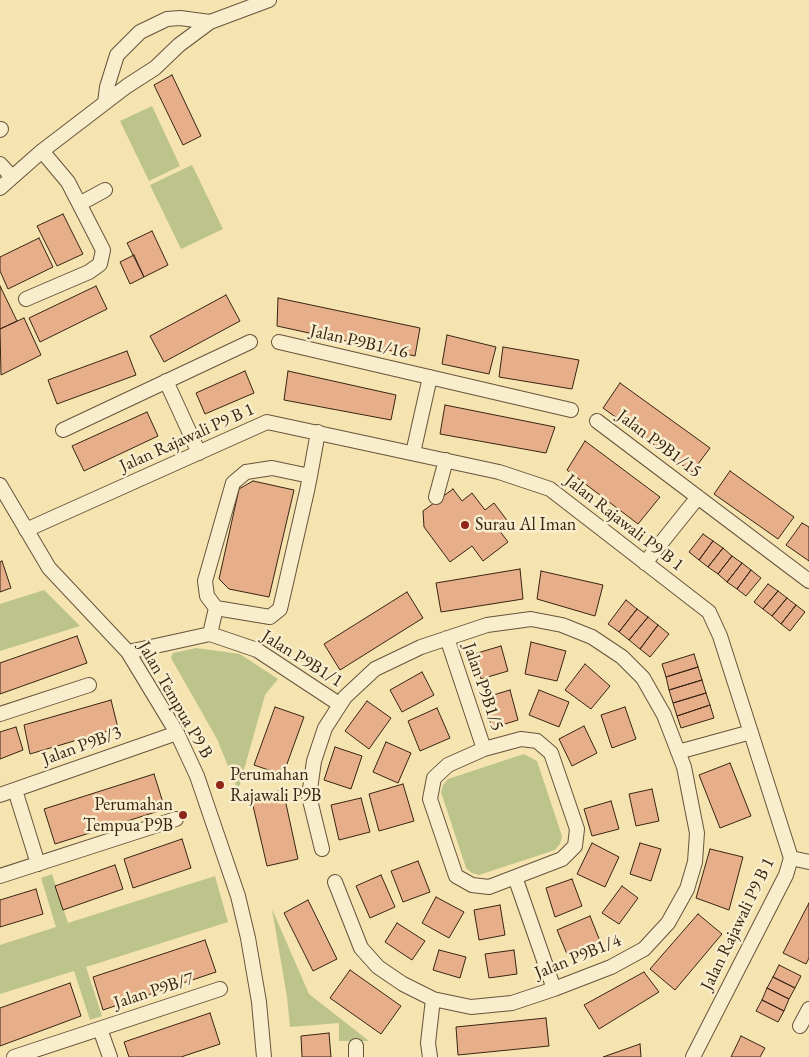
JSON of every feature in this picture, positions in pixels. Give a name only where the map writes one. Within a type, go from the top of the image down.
[{"type":"street","points":[[0,188],[42,151],[127,86],[155,68],[210,22],[269,0]]},
{"type":"street","points":[[104,103],[107,86],[118,55],[140,32],[167,19],[180,18],[210,22]]},
{"type":"street","points":[[26,299],[89,272],[100,264],[103,250],[81,203],[68,182],[42,151]]},
{"type":"street","points":[[0,164],[12,177]]},
{"type":"street","points":[[81,203],[105,190]]},
{"type":"street","points":[[63,430],[250,342]]},
{"type":"street","name":"Jalan P9B1/16","points":[[279,342],[571,410]]},
{"type":"street","points":[[413,453],[430,377]]},
{"type":"street","points":[[166,381],[199,453]]},
{"type":"street","name":"Jalan P9B1/15","points":[[597,421],[809,581]]},
{"type":"street","name":"Jalan Rajawali P9 B 1","points":[[26,530],[267,422],[499,472],[550,488],[709,612],[720,636],[792,858],[786,875],[693,1057]]},
{"type":"street","points":[[310,476],[272,468],[246,472],[233,483],[205,581],[207,596],[216,608],[270,617],[280,609],[310,476],[318,432]]},
{"type":"street","points":[[436,497],[446,460]]},
{"type":"street","name":"Jalan Tempua P9 B","points":[[0,485],[50,568],[128,652],[177,733],[198,776],[238,896],[248,938],[259,1002],[264,1057]]},
{"type":"street","name":"Jalan P9B1/15","points":[[645,563],[698,497]]},
{"type":"street","points":[[128,652],[210,634],[216,608]]},
{"type":"street","name":"Jalan P9B1/4","points":[[322,849],[309,796],[314,761],[325,728],[339,704],[375,669],[421,647],[487,625],[531,619],[562,625],[592,637],[622,657],[643,678],[664,715],[684,766],[697,833],[695,862],[687,889],[668,923],[644,949],[611,967],[512,1003],[471,1007],[433,999],[403,984],[378,967],[361,948],[335,882]]},
{"type":"street","name":"Jalan P9B1/1","points":[[210,634],[257,650],[339,704]]},
{"type":"street","name":"Jalan P9B1/5","points":[[447,638],[484,749]]},
{"type":"street","points":[[0,714],[89,685]]},
{"type":"street","points":[[678,752],[751,732]]},
{"type":"street","name":"Jalan P9B/3","points":[[0,795],[177,733]]},
{"type":"street","name":"Jalan P9B1/5","points":[[521,739],[538,741],[551,753],[577,829],[575,846],[562,860],[515,877],[489,887],[472,885],[456,876],[430,799],[434,778],[448,765],[484,749],[521,739]]},
{"type":"street","points":[[15,790],[38,864]]},
{"type":"street","points":[[0,876],[176,819]]},
{"type":"street","points":[[792,858],[809,862]]},
{"type":"street","points":[[515,877],[554,989]]},
{"type":"street","name":"Jalan P9B/7","points":[[14,1057],[220,989]]},
{"type":"street","points":[[430,1057],[428,1043],[433,999]]},
{"type":"street","points":[[800,1026],[809,1009]]},
{"type":"street","name":"Jalan P9B/7","points":[[100,1029],[110,1057]]},
{"type":"green space","points":[[152,106],[180,166],[149,181],[120,121]]},
{"type":"green space","points":[[192,165],[223,229],[181,249],[150,185]]},
{"type":"green space","points":[[44,590],[80,626],[0,651],[0,604]]},
{"type":"green space","points":[[196,648],[240,654],[278,679],[265,695],[238,791],[217,739],[171,658],[173,653]]},
{"type":"green space","points":[[524,754],[537,761],[562,836],[560,844],[555,850],[479,875],[472,873],[466,868],[441,792],[443,785],[448,779]]},
{"type":"green space","points":[[52,874],[68,923],[215,876],[228,922],[86,967],[102,1016],[90,1020],[74,971],[0,994],[0,945],[56,927],[41,878]]},
{"type":"green space","points":[[272,909],[309,994],[369,1041],[339,1041],[339,1023],[290,1027],[287,997]]},
{"type":"building","points":[[172,75],[201,136],[183,145],[154,85]]},
{"type":"building","points":[[63,214],[83,254],[57,266],[37,226]]},
{"type":"building","points":[[152,231],[168,265],[144,277],[127,243]]},
{"type":"building","points":[[39,238],[53,267],[8,289],[0,271],[0,257]]},
{"type":"building","points":[[134,255],[144,277],[130,284],[120,262]]},
{"type":"building","points":[[0,286],[17,321],[0,329]]},
{"type":"building","points":[[96,286],[107,309],[40,342],[29,318]]},
{"type":"building","points":[[226,295],[240,321],[164,362],[150,336]]},
{"type":"building","points":[[278,298],[420,328],[415,356],[277,326]]},
{"type":"building","points":[[24,318],[41,355],[1,375],[0,329]]},
{"type":"building","points":[[447,335],[496,347],[489,374],[442,364]]},
{"type":"building","points":[[503,347],[579,360],[572,389],[499,377]]},
{"type":"building","points":[[127,351],[136,375],[57,404],[48,380]]},
{"type":"building","points":[[245,371],[254,393],[205,414],[196,393]]},
{"type":"building","points":[[288,371],[396,395],[391,420],[284,400]]},
{"type":"building","points":[[620,383],[710,448],[692,472],[603,408]]},
{"type":"building","points":[[445,405],[555,427],[546,453],[440,434]]},
{"type":"building","points":[[147,412],[158,436],[84,471],[72,446]]},
{"type":"building","points":[[585,441],[660,497],[638,524],[567,470]]},
{"type":"building","points":[[730,471],[794,517],[778,539],[714,494]]},
{"type":"building","points":[[253,481],[294,490],[269,597],[229,589],[219,579],[239,489]]},
{"type":"building","name":"Surau Al Iman","points":[[453,489],[462,501],[472,493],[485,510],[494,503],[509,523],[499,530],[508,542],[483,561],[472,546],[450,562],[424,527],[423,511]]},
{"type":"building","points":[[802,523],[809,527],[809,561],[786,545]]},
{"type":"building","points":[[703,534],[713,541],[699,560],[689,552]]},
{"type":"building","points":[[713,541],[723,548],[708,567],[699,560]]},
{"type":"building","points":[[723,548],[732,556],[718,574],[708,567]]},
{"type":"building","points":[[732,556],[742,563],[727,582],[718,574]]},
{"type":"building","points":[[2,561],[11,588],[0,592],[0,562]]},
{"type":"building","points":[[742,563],[751,570],[737,589],[727,582]]},
{"type":"building","points":[[520,569],[523,599],[441,612],[436,583]]},
{"type":"building","points":[[751,570],[761,578],[746,596],[737,589]]},
{"type":"building","points":[[541,571],[603,585],[595,616],[537,599]]},
{"type":"building","points":[[768,584],[778,591],[763,609],[754,602]]},
{"type":"building","points":[[778,591],[787,598],[772,616],[763,609]]},
{"type":"building","points":[[407,592],[423,618],[340,670],[324,644]]},
{"type":"building","points":[[787,598],[796,605],[781,624],[772,616]]},
{"type":"building","points":[[626,600],[637,609],[619,632],[608,624]]},
{"type":"building","points":[[796,605],[805,612],[790,631],[781,624]]},
{"type":"building","points":[[637,609],[648,617],[629,640],[619,632]]},
{"type":"building","points":[[648,617],[658,625],[640,649],[629,640]]},
{"type":"building","points":[[658,625],[669,634],[650,657],[640,649]]},
{"type":"building","points":[[77,636],[87,663],[0,694],[0,663]]},
{"type":"building","points":[[531,642],[566,651],[557,681],[525,674]]},
{"type":"building","points":[[501,646],[508,671],[481,679],[474,654]]},
{"type":"building","points":[[694,654],[698,667],[666,677],[662,664]]},
{"type":"building","points":[[585,664],[610,686],[591,709],[565,690]]},
{"type":"building","points":[[698,667],[702,680],[669,690],[666,677]]},
{"type":"building","points":[[422,672],[434,695],[402,712],[390,690]]},
{"type":"building","points":[[702,680],[706,693],[673,703],[669,690]]},
{"type":"building","points":[[510,690],[518,720],[492,728],[483,698]]},
{"type":"building","points":[[539,690],[569,702],[559,727],[529,715]]},
{"type":"building","points":[[706,693],[710,705],[677,716],[673,703]]},
{"type":"building","points":[[111,700],[118,728],[30,754],[24,725]]},
{"type":"building","points":[[367,701],[391,718],[369,749],[345,731]]},
{"type":"building","points":[[710,705],[714,718],[681,728],[677,716]]},
{"type":"building","points":[[275,707],[304,717],[283,775],[254,765]]},
{"type":"building","points":[[625,707],[636,739],[612,748],[601,715]]},
{"type":"building","points":[[437,708],[450,738],[420,751],[408,721]]},
{"type":"building","points":[[584,726],[597,753],[572,766],[559,739]]},
{"type":"building","points":[[16,727],[23,750],[0,759],[0,732]]},
{"type":"building","points":[[386,742],[411,753],[398,783],[373,772]]},
{"type":"building","points":[[335,747],[362,756],[351,789],[324,780]]},
{"type":"building","points":[[730,763],[751,816],[720,828],[699,775]]},
{"type":"building","points":[[154,774],[165,809],[55,844],[44,809]]},
{"type":"building","points":[[403,784],[414,821],[379,831],[369,794]]},
{"type":"building","points":[[652,789],[659,821],[636,826],[629,794]]},
{"type":"building","points":[[283,790],[298,859],[267,866],[251,797]]},
{"type":"building","points":[[361,798],[370,832],[339,840],[331,805]]},
{"type":"building","points":[[611,801],[619,829],[592,836],[584,809]]},
{"type":"building","points":[[182,839],[191,868],[133,888],[124,859]]},
{"type":"building","points":[[592,843],[619,857],[605,887],[577,874]]},
{"type":"building","points":[[640,843],[661,849],[651,881],[630,874]]},
{"type":"building","points":[[710,849],[743,857],[729,910],[696,898]]},
{"type":"building","points":[[418,861],[430,892],[403,902],[391,871]]},
{"type":"building","points":[[115,865],[123,889],[63,910],[55,886]]},
{"type":"building","points":[[381,875],[395,907],[370,918],[356,886]]},
{"type":"building","points":[[572,879],[582,906],[555,917],[546,888]]},
{"type":"building","points":[[622,886],[638,898],[619,924],[602,913]]},
{"type":"building","points":[[36,889],[43,914],[0,927],[0,900]]},
{"type":"building","points":[[436,897],[464,912],[449,938],[422,923]]},
{"type":"building","points":[[308,900],[337,959],[313,971],[284,913]]},
{"type":"building","points":[[809,903],[809,958],[806,964],[783,953]]},
{"type":"building","points":[[500,905],[505,935],[479,940],[474,910]]},
{"type":"building","points":[[698,914],[722,934],[675,990],[650,969]]},
{"type":"building","points":[[590,916],[600,941],[567,954],[557,930]]},
{"type":"building","points":[[397,923],[425,941],[412,960],[385,942]]},
{"type":"building","points":[[205,940],[216,972],[103,1010],[93,977]]},
{"type":"building","points":[[439,950],[466,957],[460,978],[433,970]]},
{"type":"building","points":[[514,950],[517,974],[489,978],[485,954]]},
{"type":"building","points":[[779,965],[801,976],[795,988],[773,977]]},
{"type":"building","points":[[350,970],[401,1006],[381,1034],[330,998]]},
{"type":"building","points":[[644,972],[659,992],[599,1029],[584,1005]]},
{"type":"building","points":[[773,977],[795,988],[789,999],[767,988]]},
{"type":"building","points":[[70,983],[81,1016],[0,1046],[0,1008]]},
{"type":"building","points":[[767,988],[789,999],[784,1011],[762,1000]]},
{"type":"building","points":[[762,1000],[784,1011],[778,1022],[756,1011]]},
{"type":"building","points":[[210,1013],[220,1044],[181,1057],[129,1057],[124,1042]]},
{"type":"building","points":[[546,1018],[549,1046],[458,1055],[456,1027]]},
{"type":"building","points":[[329,1033],[331,1057],[302,1057],[301,1036]]},
{"type":"building","points":[[741,1036],[765,1048],[760,1057],[731,1057]]},
{"type":"building","points":[[640,1044],[641,1057],[603,1057]]},
{"type":"place","name":"Surau Al Iman","points":[[465,525]]},
{"type":"place","name":"Perumahan Rajawali P9B","points":[[220,785]]},
{"type":"place","name":"Perumahan Tempua P9B","points":[[183,815]]}]
